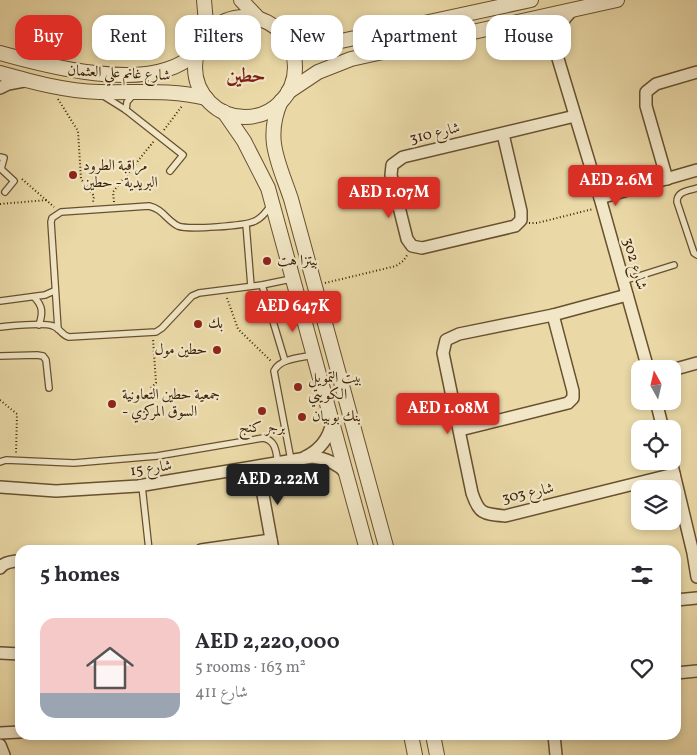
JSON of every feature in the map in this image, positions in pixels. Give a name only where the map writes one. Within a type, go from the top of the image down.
[{"type":"street","points":[[204,0],[205,15]]},
{"type":"street","points":[[241,0],[255,15]]},
{"type":"street","points":[[343,40],[510,2],[531,0]]},
{"type":"street","points":[[551,15],[617,0]]},
{"type":"street","name":"شارع 302","points":[[568,15],[574,10]]},
{"type":"street","points":[[196,60],[196,76],[201,90],[214,106],[224,112],[239,116],[255,116],[269,110],[313,75],[339,63],[486,29]]},
{"type":"street","name":"شارع غانم علي العثمان","points":[[0,54],[72,70],[118,74],[149,74],[169,69],[187,60]]},
{"type":"street","points":[[294,60],[295,69],[292,83],[274,121],[273,142],[316,286],[387,545]]},
{"type":"street","name":"شارع 302","points":[[558,60],[645,360]]},
{"type":"street","points":[[667,179],[646,106],[646,92],[656,84],[697,72]]},
{"type":"street","name":"شارع غانم علي العثمان","points":[[0,73],[28,81],[97,92],[192,94],[206,98]]},
{"type":"street","points":[[112,92],[119,83],[118,74]]},
{"type":"street","points":[[0,88],[8,84],[28,81]]},
{"type":"street","points":[[224,112],[253,156],[273,203],[366,545]]},
{"type":"street","name":"شارع 310","points":[[412,246],[407,239],[391,175],[392,165],[403,157],[575,116]]},
{"type":"street","points":[[412,246],[422,248],[515,226],[521,220],[521,212],[503,134]]},
{"type":"street","points":[[601,202],[697,170]]},
{"type":"street","points":[[273,203],[280,198],[291,199]]},
{"type":"street","name":"شارع 303","points":[[627,295],[553,315],[459,334],[446,340],[443,353],[472,493],[477,507],[485,514],[505,516],[674,474]]},
{"type":"street","points":[[460,430],[568,403],[572,398],[573,391],[553,315]]},
{"type":"street","points":[[681,368],[697,364]]},
{"type":"street","name":"شارع 15","points":[[304,458],[320,446],[328,435],[332,422]]},
{"type":"street","name":"شارع 15","points":[[0,487],[56,491],[142,486],[304,458],[328,460],[335,463],[347,474]]},
{"type":"street","points":[[258,467],[272,545]]},
{"type":"street","points":[[673,470],[697,577]]},
{"type":"street","points":[[0,568],[2,564],[15,561]]},
{"type":"street","points":[[681,600],[697,598]]},
{"type":"street","points":[[0,654],[15,654]]},
{"type":"street","points":[[681,673],[697,671]]},
{"type":"street","points":[[0,733],[15,732]]},
{"type":"street","points":[[412,740],[415,755]]},
{"type":"street","points":[[434,740],[437,755]]},
{"type":"street","points":[[554,740],[556,755]]},
{"type":"street","points":[[0,745],[4,755]]},
{"type":"lane","points":[[97,92],[126,110],[183,155],[170,171]]},
{"type":"lane","points":[[126,110],[129,98],[137,92]]},
{"type":"lane","points":[[2,157],[1,169],[14,181],[5,192]]},
{"type":"lane","points":[[697,188],[681,193],[676,202],[694,253],[697,256]]},
{"type":"lane","points":[[58,329],[54,291],[51,222],[52,218],[61,212],[136,206],[157,208],[177,225],[191,228],[246,224],[259,219],[273,203]]},
{"type":"lane","points":[[246,224],[251,286]]},
{"type":"lane","points":[[623,281],[674,265]]},
{"type":"lane","points":[[0,327],[52,325],[61,334],[69,337],[152,332],[162,328],[192,296],[199,293],[262,285],[294,278]]},
{"type":"lane","points":[[262,285],[285,361]]},
{"type":"lane","points":[[0,301],[45,295],[54,291]]},
{"type":"lane","points":[[34,297],[40,303],[42,309],[39,325]]},
{"type":"lane","points":[[0,356],[38,354],[44,356],[49,388]]},
{"type":"lane","points":[[291,461],[274,375],[276,366],[285,361],[313,356]]},
{"type":"lane","points":[[0,462],[6,460],[74,463],[157,456],[269,438],[278,463]]},
{"type":"lane","points":[[142,486],[148,545]]},
{"type":"path","points":[[50,85],[78,131],[81,179],[94,196],[91,209]]},
{"type":"path","points":[[115,208],[113,192],[192,94]]},
{"type":"path","points":[[18,175],[61,212]]},
{"type":"path","points":[[0,204],[47,200]]},
{"type":"path","points":[[521,220],[531,224],[537,223],[601,202]]},
{"type":"path","points":[[316,286],[396,266],[403,261],[412,246]]},
{"type":"path","points":[[227,296],[238,329],[276,366]]},
{"type":"path","points":[[151,388],[156,383],[152,332]]},
{"type":"path","points":[[0,400],[17,414],[15,461]]},
{"type":"place","name":"مراقبة الطرود البريدية - حطين","points":[[73,175]]},
{"type":"place","name":"بيتزا هت","points":[[267,261]]},
{"type":"place","name":"بك","points":[[198,324]]},
{"type":"place","name":"حطين مول","points":[[217,350]]},
{"type":"place","name":"بيت التمويل الكويتي","points":[[298,387]]},
{"type":"place","name":"جمعية حطين التعاونية - السوق المركزي","points":[[112,404]]},
{"type":"place","name":"برجر كنج","points":[[262,411]]},
{"type":"place","name":"بنك بوبيان","points":[[302,417]]},
{"type":"district","name":"حطين","points":[[246,77]]}]
